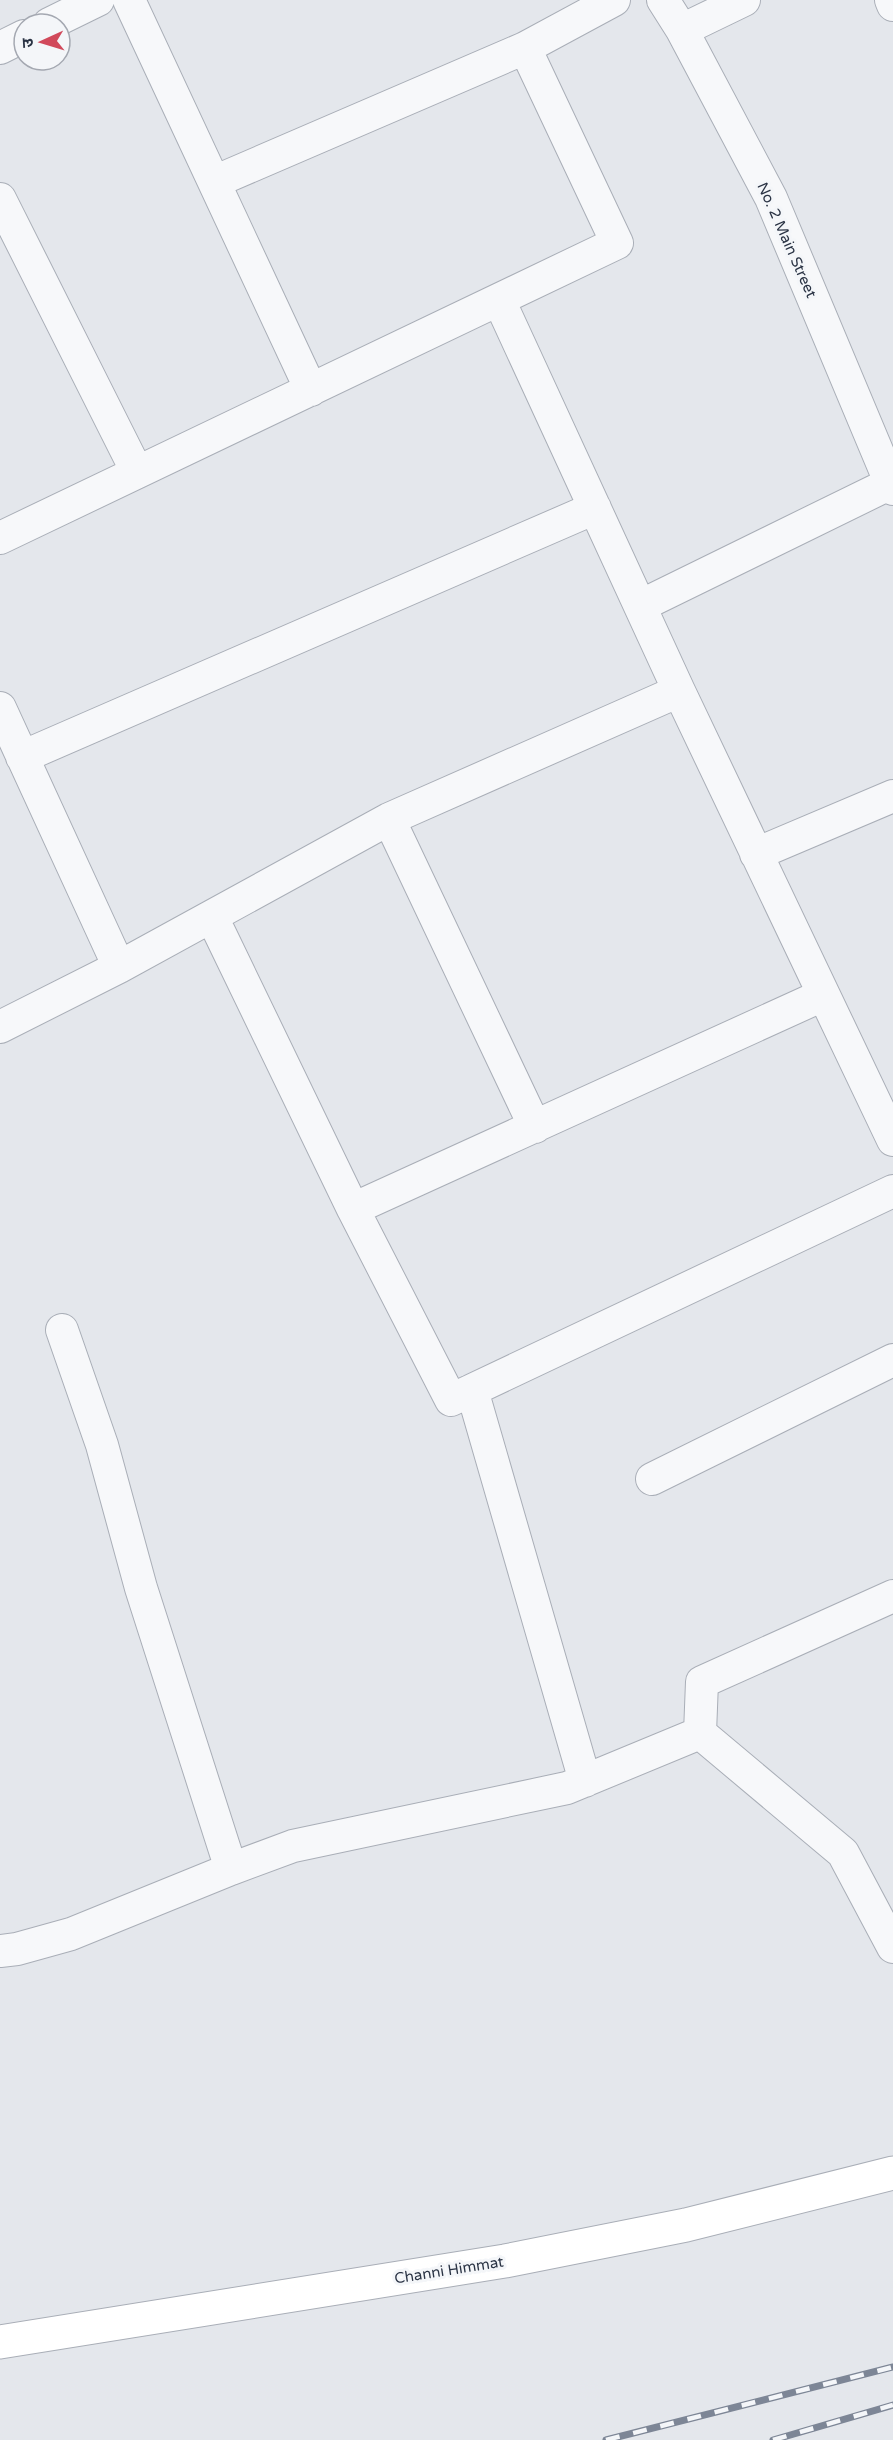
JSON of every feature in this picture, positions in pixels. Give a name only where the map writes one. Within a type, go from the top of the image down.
[{"type":"street","points":[[72,13],[98,0]]},
{"type":"street","points":[[129,0],[311,390]]},
{"type":"street","points":[[213,182],[525,48],[614,0]]},
{"type":"street","name":"No. 2 Main Street","points":[[663,0],[682,30],[771,198],[892,486]]},
{"type":"street","points":[[682,30],[744,0]]},
{"type":"street","points":[[891,0],[893,5]]},
{"type":"street","points":[[0,538],[618,243],[525,48]]},
{"type":"street","points":[[0,199],[137,472]]},
{"type":"street","points":[[499,300],[679,691],[893,1140]]},
{"type":"street","points":[[640,606],[892,486]]},
{"type":"street","points":[[22,757],[595,508]]},
{"type":"street","points":[[0,1027],[119,967],[389,819],[679,691]]},
{"type":"street","points":[[0,708],[119,967]]},
{"type":"street","points":[[756,854],[893,796]]},
{"type":"street","points":[[389,819],[536,1127]]},
{"type":"street","points":[[212,917],[353,1209],[451,1400],[893,1191]]},
{"type":"street","points":[[353,1209],[823,995]]},
{"type":"street","points":[[62,1330],[102,1444],[141,1588],[231,1869]]},
{"type":"street","points":[[652,1479],[893,1360]]},
{"type":"street","points":[[472,1390],[585,1781]]},
{"type":"street","points":[[700,1733],[702,1682],[893,1596]]},
{"type":"street","points":[[0,1951],[17,1949],[71,1934],[293,1846],[567,1788],[700,1733]]},
{"type":"street","points":[[700,1733],[843,1853],[893,1947]]},
{"type":"street","name":"Channi Himmat","points":[[0,2342],[504,2261],[686,2225],[893,2173]]},
{"type":"railway","points":[[606,2440],[893,2367]]},
{"type":"railway","points":[[773,2440],[893,2405]]}]
